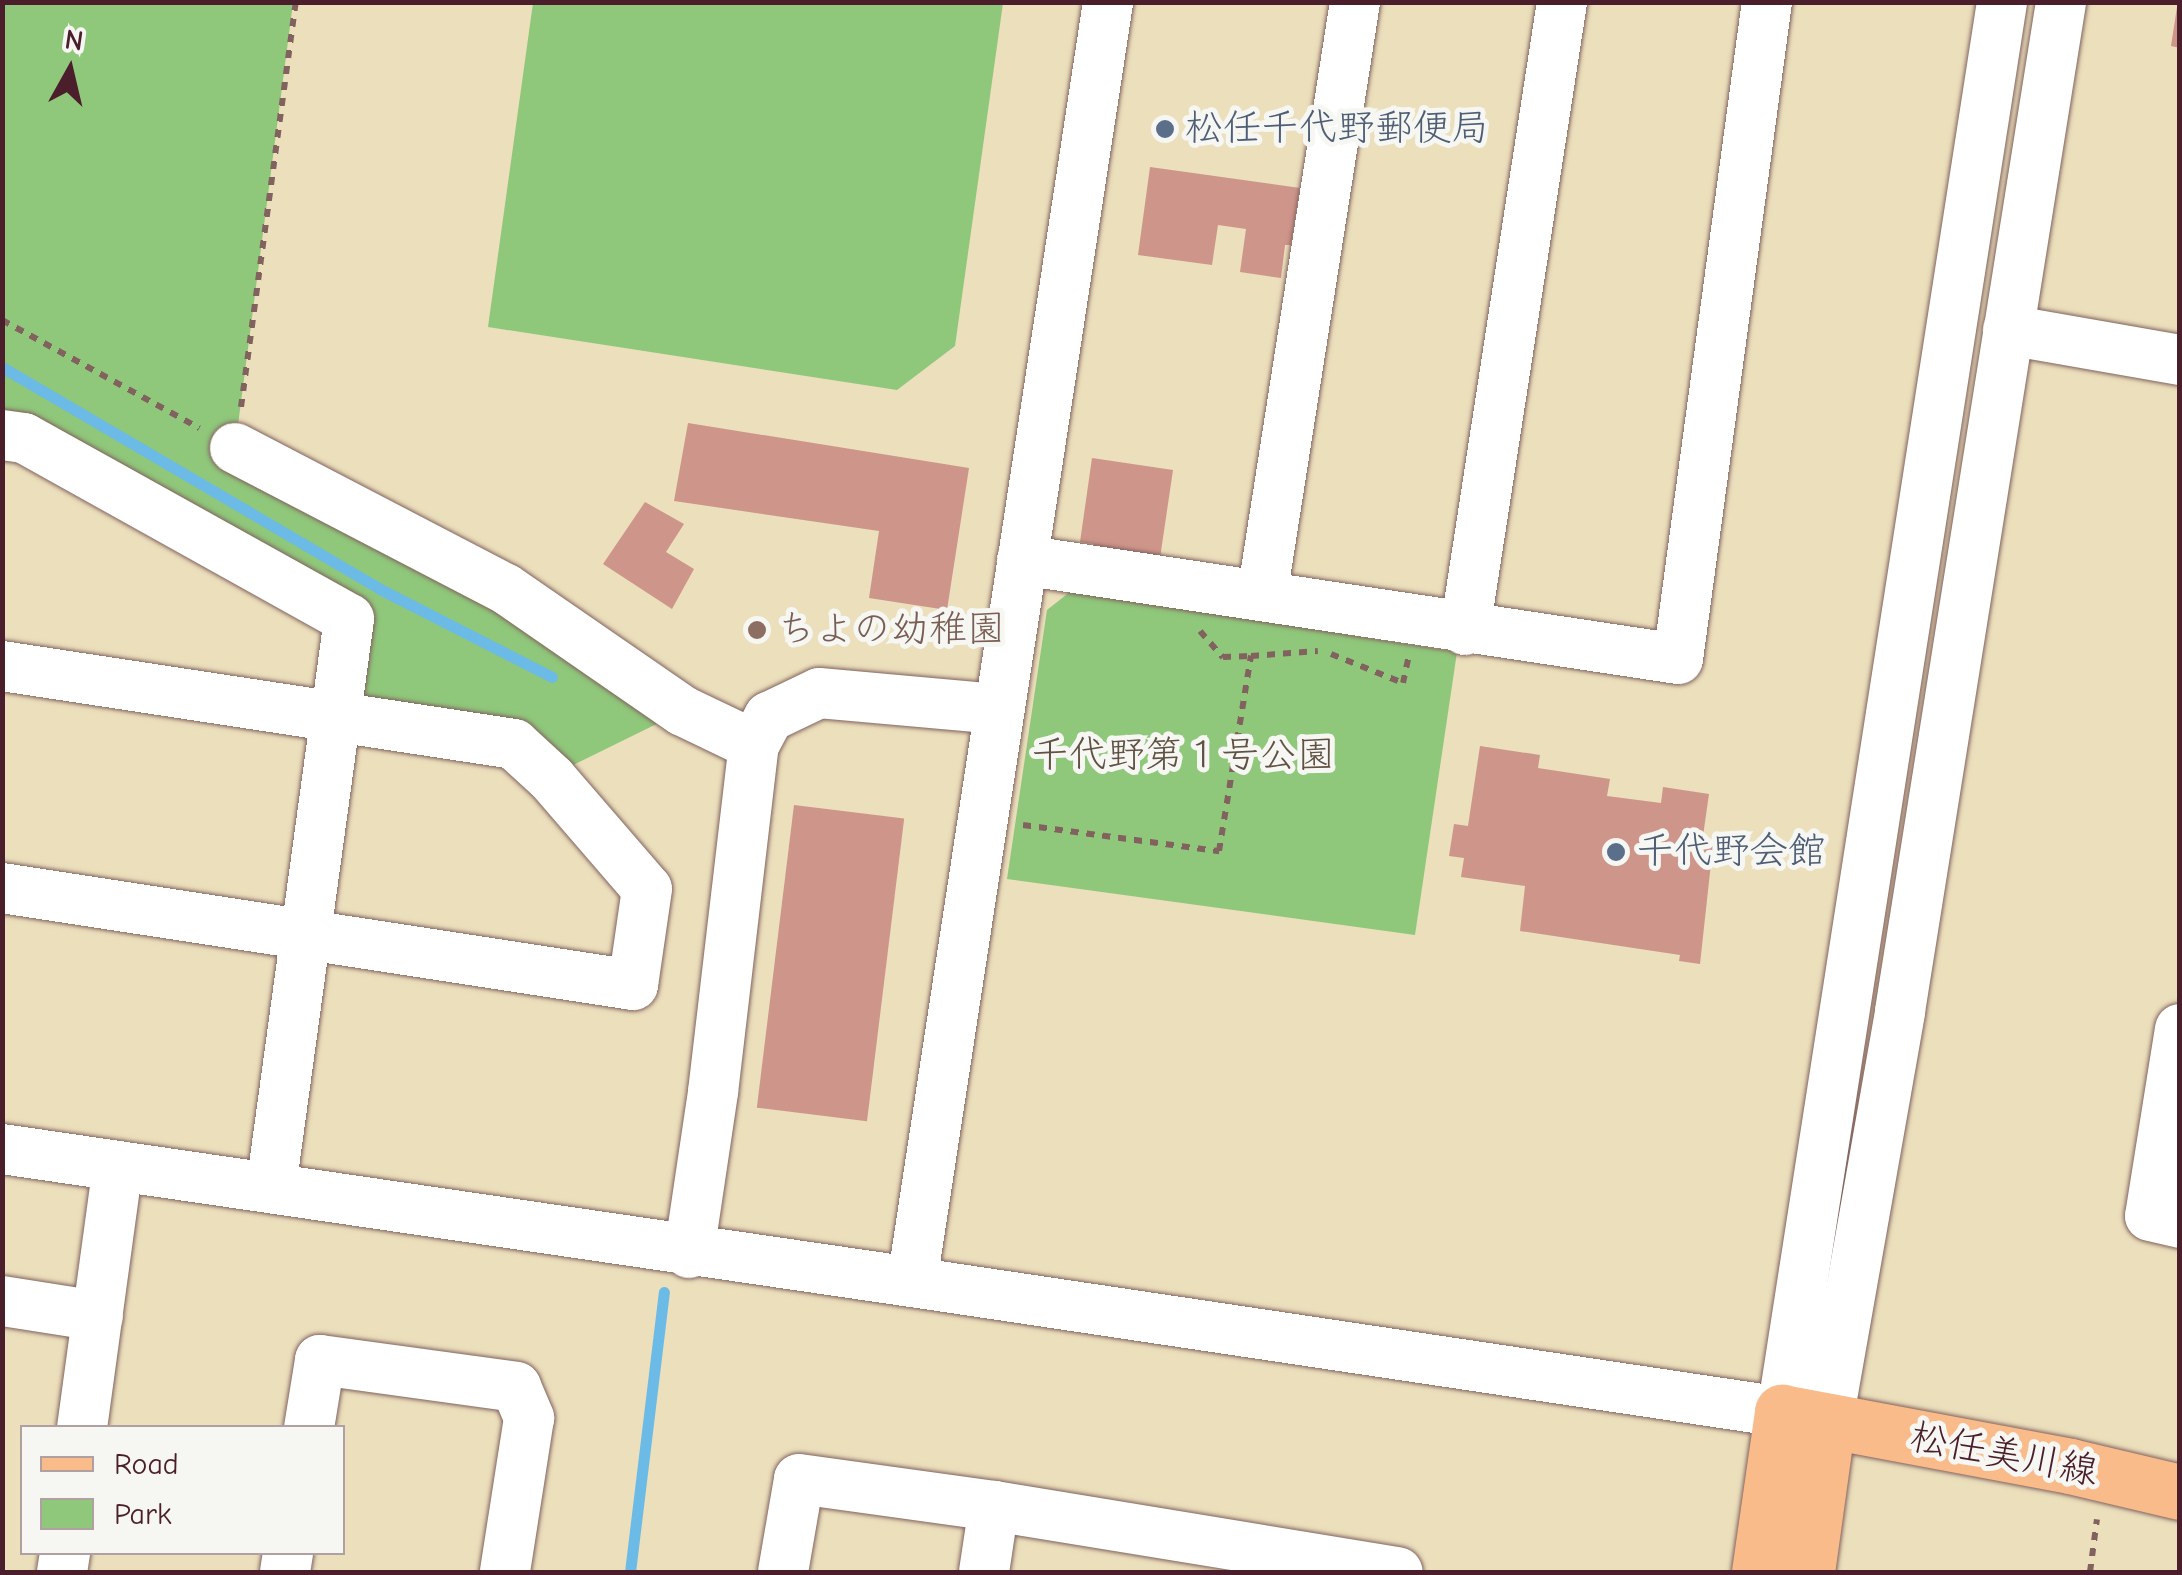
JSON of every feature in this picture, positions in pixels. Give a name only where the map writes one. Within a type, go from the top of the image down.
[{"type":"main road","name":"松任美川線","points":[[1805,1417],[2070,1466],[2180,1492]]},
{"type":"main road","points":[[1759,1572],[1805,1417]]},
{"type":"main road","points":[[1805,1417],[1808,1572]]},
{"type":"street","points":[[912,1282],[1108,2]]},
{"type":"street","points":[[1262,596],[1354,2]]},
{"type":"street","points":[[1464,630],[1562,2]]},
{"type":"street","points":[[1022,560],[1464,630],[1678,659],[1767,2]]},
{"type":"street","points":[[1805,1417],[2002,2]]},
{"type":"street","points":[[1805,1417],[1900,1011],[2061,2]]},
{"type":"street","points":[[2008,330],[2180,360]]},
{"type":"street","points":[[2,435],[24,438],[349,619],[271,1188]]},
{"type":"street","points":[[235,448],[506,589],[683,712],[754,744]]},
{"type":"street","points":[[2,666],[514,744],[552,779],[647,889],[633,985],[2,888]]},
{"type":"street","points":[[689,1252],[714,1092],[754,744],[769,717],[819,693],[999,710]]},
{"type":"street","points":[[2180,1028],[2150,1216],[2180,1223]]},
{"type":"street","points":[[2,1149],[1805,1417]]},
{"type":"street","points":[[82,1425],[118,1166]]},
{"type":"street","points":[[2,1301],[98,1316]]},
{"type":"street","points":[[309,1425],[320,1360],[516,1387],[529,1418],[505,1572]]},
{"type":"street","points":[[784,1572],[799,1479],[994,1506],[1192,1556],[1395,1572]]},
{"type":"street","points":[[984,1572],[994,1506]]},
{"type":"path","points":[[2,320],[235,448],[296,2]]},
{"type":"path","points":[[982,820],[1219,851],[1251,656],[1320,651],[1358,661],[1403,683],[1415,622]]},
{"type":"green space","points":[[3,3],[293,3],[235,448],[683,711],[561,771],[352,706],[368,618],[3,417]]},
{"type":"green space","points":[[533,3],[1003,3],[955,346],[897,390],[488,327]]},
{"type":"green space","name":"千代野第１号公園","points":[[1071,591],[1457,652],[1415,935],[1007,879],[1047,610]]},
{"type":"building","points":[[2180,7],[2180,48],[2171,46]]},
{"type":"building","points":[[1150,167],[1300,188],[1281,278],[1240,272],[1246,229],[1218,225],[1212,265],[1138,255]]},
{"type":"building","points":[[688,423],[969,468],[947,610],[869,598],[879,531],[674,501]]},
{"type":"building","points":[[1092,458],[1173,470],[1159,565],[1093,555],[1094,544],[1080,542]]},
{"type":"building","points":[[645,502],[684,524],[666,552],[694,569],[672,609],[603,564]]},
{"type":"building","points":[[1480,746],[1540,755],[1538,768],[1610,779],[1607,796],[1661,803],[1663,787],[1709,794],[1702,843],[1713,845],[1700,964],[1679,961],[1680,955],[1520,931],[1525,886],[1461,877],[1464,858],[1449,856],[1454,824],[1468,826]]},
{"type":"building","points":[[794,805],[904,819],[867,1121],[757,1108]]},
{"type":"waterway","points":[[2,367],[380,589],[552,677]]},
{"type":"waterway","points":[[630,1572],[664,1292]]},
{"type":"place","name":"松任千代野郵便局","points":[[1165,129]]},
{"type":"place","name":"ちよの幼稚園","points":[[757,630]]},
{"type":"place","name":"千代野会館","points":[[1616,852]]}]
